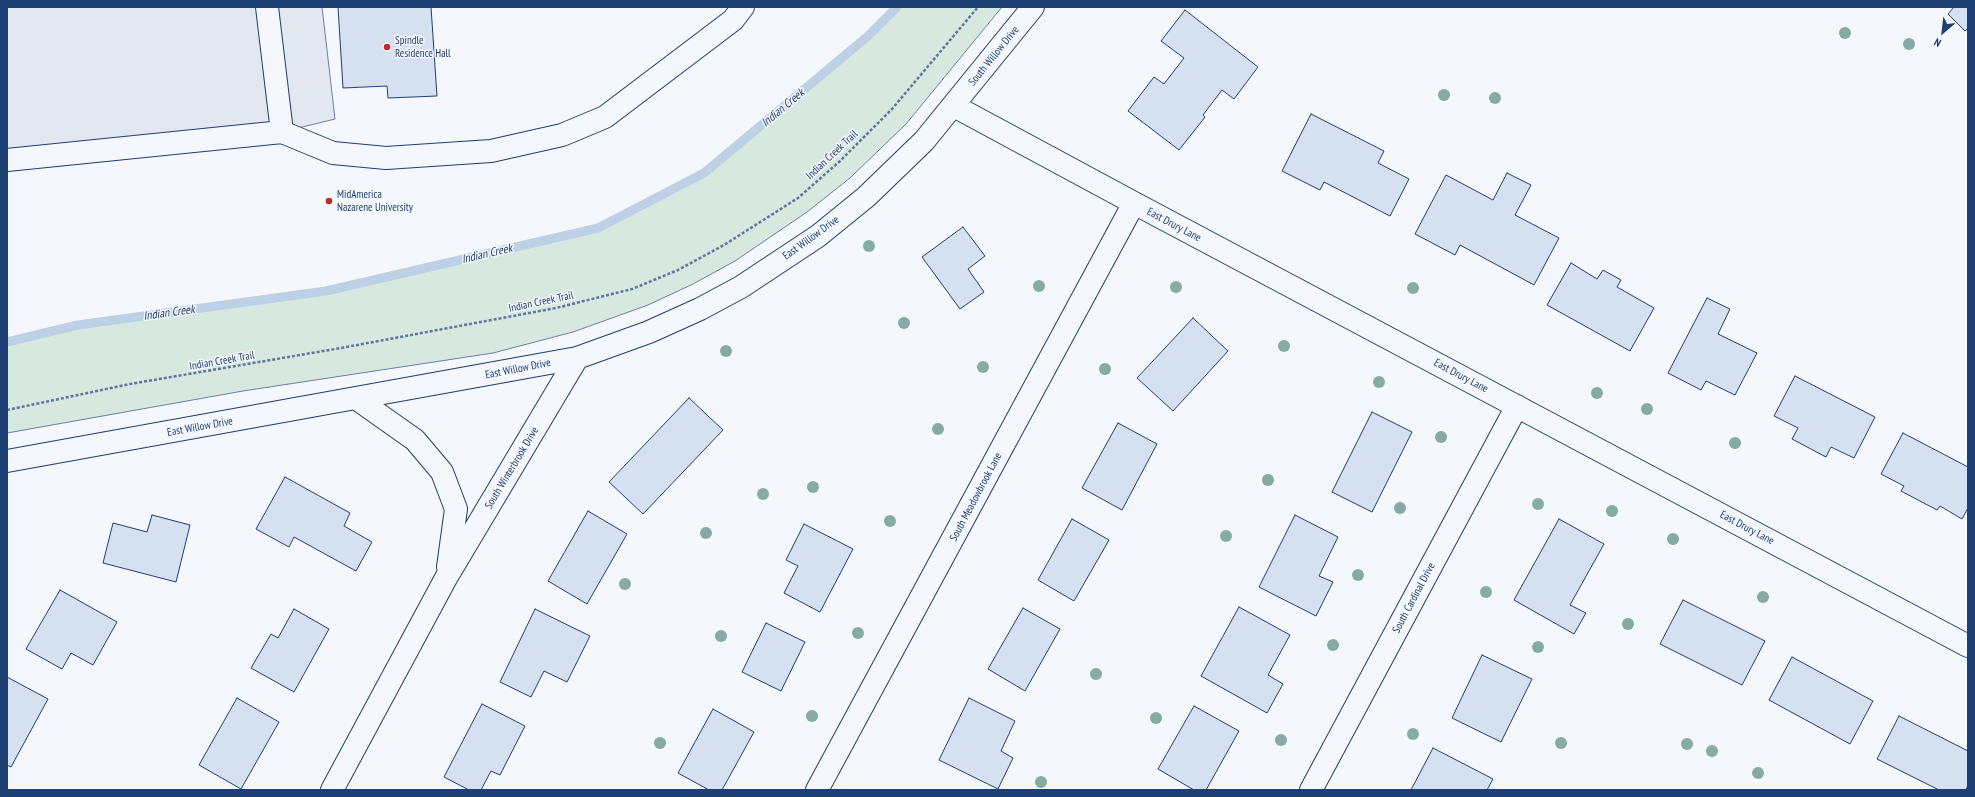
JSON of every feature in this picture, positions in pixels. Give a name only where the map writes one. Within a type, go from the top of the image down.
[{"type":"street","points":[[267,7],[282,132]]},
{"type":"street","points":[[7,160],[282,132],[333,153],[386,158],[491,151],[562,136],[605,117],[733,20],[743,7]]},
{"type":"street","name":"South Willow Drive","points":[[954,106],[1033,7]]},
{"type":"street","name":"East Drury Lane","points":[[954,106],[1968,646]]},
{"type":"street","name":"East Willow Drive","points":[[10,466],[577,358],[650,332],[700,309],[741,287],[818,236],[866,197],[924,141],[954,106]]},
{"type":"street","name":"South Meadowbrook Lane","points":[[818,790],[1134,203]]},
{"type":"street","name":"South Winterbrook Drive","points":[[332,790],[446,578],[577,358]]},
{"type":"street","name":"South Winterbrook Drive","points":[[357,399],[415,440],[442,472],[456,509],[446,578]]},
{"type":"street","name":"South Cardinal Drive","points":[[1310,790],[1517,406]]},
{"type":"path","name":"Indian Creek Trail","points":[[7,410],[130,384],[349,347],[548,310],[632,289],[678,270],[724,244],[798,198],[840,161],[892,109],[978,7]]},
{"type":"shaded area","points":[[7,7],[322,7],[335,119],[282,132],[7,160]]},
{"type":"shaded area","points":[[897,7],[1002,7],[906,124],[850,178],[807,212],[735,261],[693,284],[648,305],[573,332],[493,353],[243,391],[7,433],[7,342],[78,325],[326,291],[598,228],[704,173],[868,36]]},
{"type":"building","name":"Spindle Residence Hall","points":[[338,7],[431,7],[437,96],[388,98],[387,86],[343,88]]},
{"type":"building","points":[[1954,7],[1968,7],[1968,28],[1965,31],[1948,14]]},
{"type":"building","points":[[1185,10],[1258,67],[1234,99],[1222,90],[1203,115],[1205,117],[1179,150],[1128,111],[1154,77],[1164,84],[1184,58],[1161,41]]},
{"type":"building","points":[[1311,114],[1384,151],[1378,163],[1409,179],[1390,216],[1324,182],[1320,190],[1282,171]]},
{"type":"building","points":[[1507,173],[1531,185],[1515,215],[1559,238],[1534,285],[1460,245],[1455,255],[1415,234],[1446,175],[1493,200]]},
{"type":"building","points":[[963,227],[985,256],[968,269],[984,292],[960,309],[922,257]]},
{"type":"building","points":[[1571,263],[1597,279],[1603,270],[1621,280],[1617,287],[1654,308],[1630,351],[1547,305]]},
{"type":"building","points":[[1707,298],[1730,309],[1718,334],[1757,353],[1735,395],[1706,381],[1701,390],[1668,373]]},
{"type":"building","points":[[1193,318],[1228,351],[1173,411],[1137,378]]},
{"type":"building","points":[[1795,376],[1875,417],[1854,458],[1831,447],[1826,457],[1792,439],[1798,428],[1774,416]]},
{"type":"building","points":[[689,398],[723,430],[643,514],[609,482]]},
{"type":"building","points":[[1372,412],[1412,432],[1372,512],[1332,492]]},
{"type":"building","points":[[1118,423],[1157,444],[1122,510],[1082,488]]},
{"type":"building","points":[[1903,433],[1968,467],[1968,508],[1962,519],[1940,506],[1937,510],[1901,491],[1904,486],[1881,474]]},
{"type":"building","points":[[285,477],[350,513],[344,526],[372,542],[356,571],[294,537],[289,547],[256,529]]},
{"type":"building","points":[[588,511],[627,534],[587,604],[548,581]]},
{"type":"building","points":[[152,515],[190,525],[176,582],[103,563],[113,523],[147,532]]},
{"type":"building","points":[[1295,515],[1338,537],[1319,576],[1333,582],[1316,616],[1259,587]]},
{"type":"building","points":[[1072,519],[1109,540],[1074,601],[1038,580]]},
{"type":"building","points":[[1559,519],[1604,544],[1570,605],[1586,613],[1574,634],[1514,600]]},
{"type":"building","points":[[804,524],[853,549],[820,612],[784,593],[798,566],[786,560]]},
{"type":"building","points":[[60,590],[117,622],[93,665],[71,653],[62,669],[26,649]]},
{"type":"building","points":[[1683,600],[1765,641],[1742,685],[1660,644]]},
{"type":"building","points":[[1239,607],[1290,635],[1268,675],[1283,684],[1267,713],[1201,676]]},
{"type":"building","points":[[1023,608],[1060,629],[1025,691],[988,669]]},
{"type":"building","points":[[294,609],[329,629],[294,692],[251,668],[271,634],[278,638]]},
{"type":"building","points":[[535,609],[590,636],[567,682],[544,671],[531,697],[500,682]]},
{"type":"building","points":[[766,623],[805,642],[781,691],[742,672]]},
{"type":"building","points":[[1482,655],[1532,679],[1501,742],[1452,718]]},
{"type":"building","points":[[1792,657],[1873,701],[1850,744],[1769,700]]},
{"type":"building","points":[[7,677],[48,699],[11,767],[7,765]]},
{"type":"building","points":[[237,698],[279,722],[241,789],[199,765]]},
{"type":"building","points":[[969,698],[1015,721],[1001,751],[1013,758],[998,789],[939,760]]},
{"type":"building","points":[[482,704],[525,726],[500,775],[491,771],[481,790],[469,790],[444,777]]},
{"type":"building","points":[[1194,706],[1239,731],[1206,790],[1194,790],[1158,769]]},
{"type":"building","points":[[713,709],[754,732],[722,790],[709,790],[678,773]]},
{"type":"building","points":[[1899,716],[1968,751],[1968,785],[1966,790],[1939,790],[1877,759]]},
{"type":"building","points":[[1433,748],[1493,779],[1487,790],[1411,790]]},
{"type":"waterway","name":"Indian Creek","points":[[7,342],[78,325],[326,291],[598,228],[704,173],[868,36],[897,7]]},
{"type":"place","name":"Spindle Residence Hall","points":[[387,47]]},
{"type":"place","name":"MidAmerica Nazarene University","points":[[329,201]]}]
